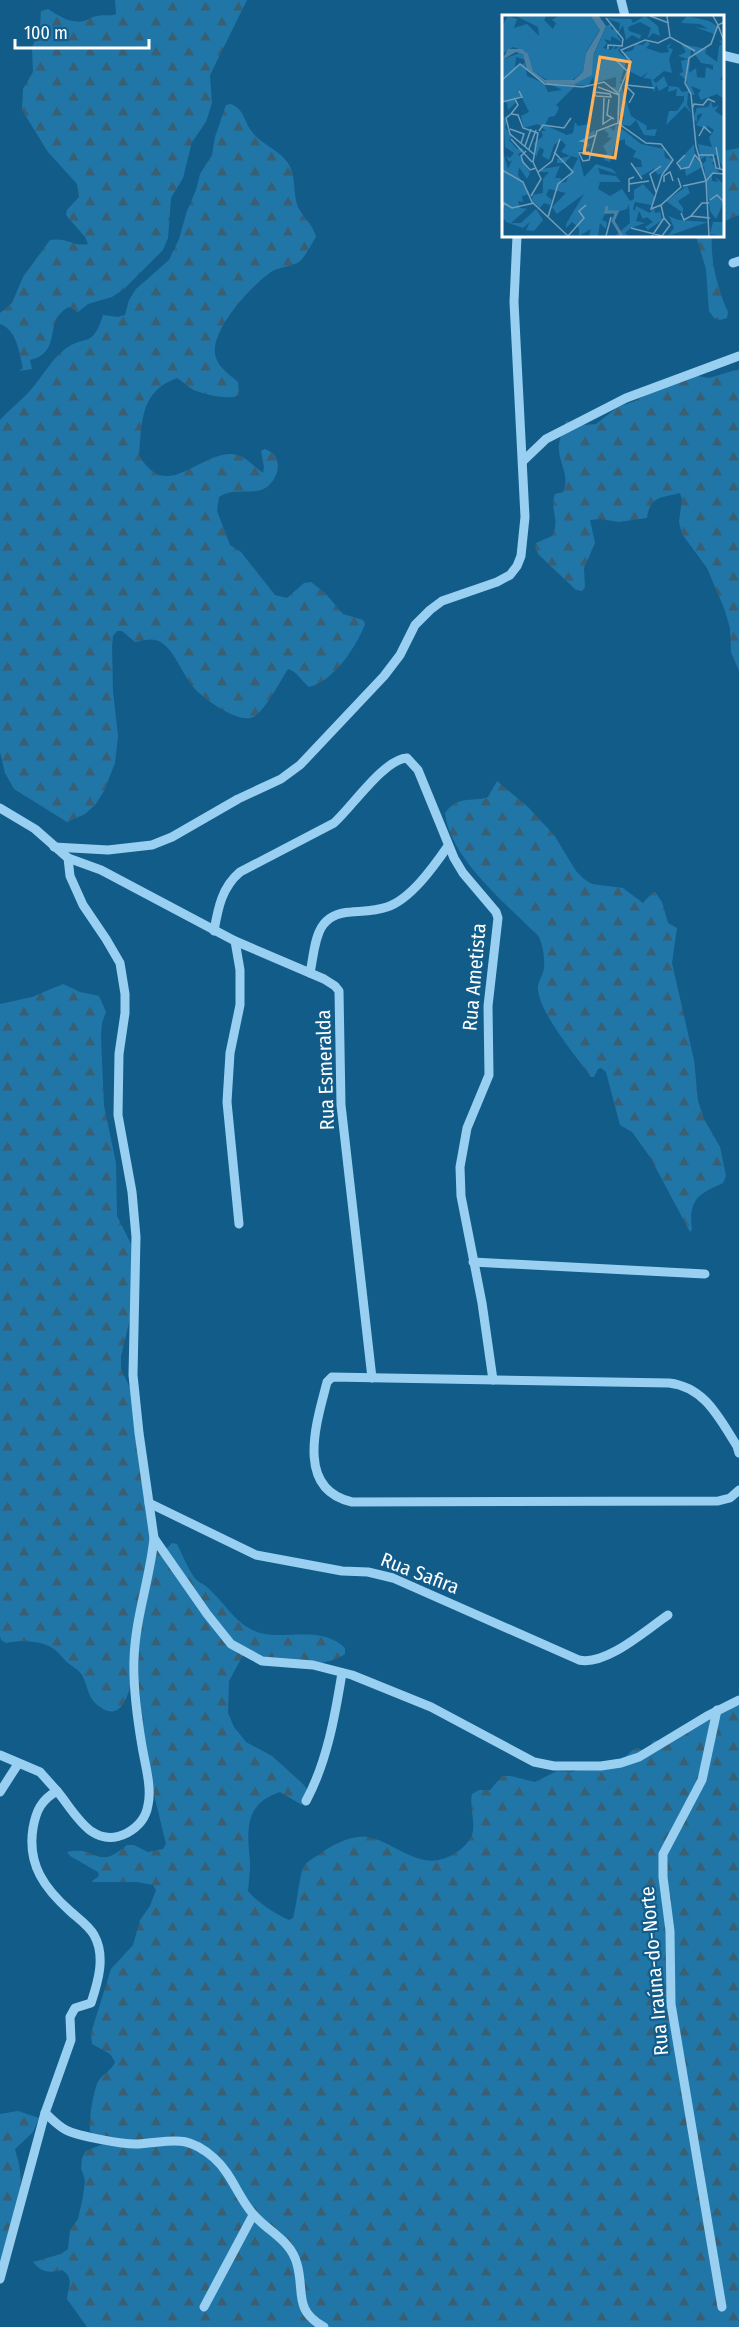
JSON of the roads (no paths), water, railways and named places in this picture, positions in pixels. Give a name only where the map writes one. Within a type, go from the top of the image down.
[{"type":"street","points":[[621,0],[625,15]]},
{"type":"street","points":[[724,55],[739,59]]},
{"type":"street","points":[[54,847],[108,850],[152,845],[172,837],[280,778],[300,765],[384,676],[400,655],[415,626],[430,609],[456,595],[497,582],[510,575],[517,566],[524,537],[523,461],[514,302],[517,237]]},
{"type":"street","points":[[523,461],[546,439],[627,398],[739,356]]},
{"type":"street","name":"Rua Ametista","points":[[214,931],[218,908],[231,880],[240,872],[333,822],[347,812],[381,773],[402,758],[413,762],[448,846],[463,873],[496,912],[498,918],[488,1006],[489,1076],[467,1128],[460,1167],[461,1197],[484,1312],[493,1380]]},
{"type":"street","name":"Rua Esmeralda","points":[[0,808],[35,829],[68,858],[101,870],[214,931],[336,986],[340,997],[341,1105],[372,1378]]},
{"type":"street","points":[[310,973],[320,929],[327,918],[340,913],[388,907],[401,899],[429,873],[448,846]]},
{"type":"street","points":[[0,1755],[16,1766],[40,1772],[85,1829],[103,1837],[122,1836],[134,1829],[147,1813],[149,1790],[135,1700],[134,1657],[136,1634],[154,1538],[133,1375],[136,1237],[132,1192],[118,1115],[119,1054],[125,1013],[125,994],[120,963],[83,905],[70,876],[68,858]]},
{"type":"street","points":[[235,941],[240,970],[240,1005],[230,1053],[227,1102],[239,1224]]},
{"type":"street","points":[[473,1262],[705,1274]]},
{"type":"street","points":[[739,1453],[737,1446],[710,1404],[698,1393],[684,1386],[669,1383],[334,1377],[328,1380],[314,1434],[314,1452],[320,1478],[328,1490],[346,1501],[358,1503],[718,1501],[730,1498],[739,1490]]},
{"type":"street","name":"Rua Safira","points":[[149,1503],[250,1553],[393,1578],[579,1660],[590,1661],[605,1657],[668,1615]]},
{"type":"street","points":[[154,1538],[189,1592],[231,1644],[262,1660],[313,1665],[402,1694],[534,1762],[554,1766],[601,1766],[621,1763],[639,1756],[717,1710],[739,1700]]},
{"type":"street","points":[[306,1801],[318,1778],[342,1673]]},
{"type":"street","name":"Rua Iraúna-do-Norte","points":[[717,1710],[702,1780],[663,1854],[663,1877],[670,1931],[671,2004],[722,2307]]},
{"type":"street","points":[[0,1775],[16,1766]]},
{"type":"street","points":[[0,1792],[16,1766]]},
{"type":"street","points":[[0,2279],[45,2113],[71,2040],[70,2017],[75,2008],[91,2003],[100,1966],[94,1934],[43,1884],[34,1866],[31,1844],[34,1822],[42,1801],[57,1791]]},
{"type":"street","points":[[45,2113],[64,2129],[77,2133],[136,2144],[182,2139],[199,2146],[225,2170],[253,2215],[292,2250],[298,2265],[299,2293],[305,2310],[324,2327]]},
{"type":"street","points":[[204,2307],[253,2215]]}]
